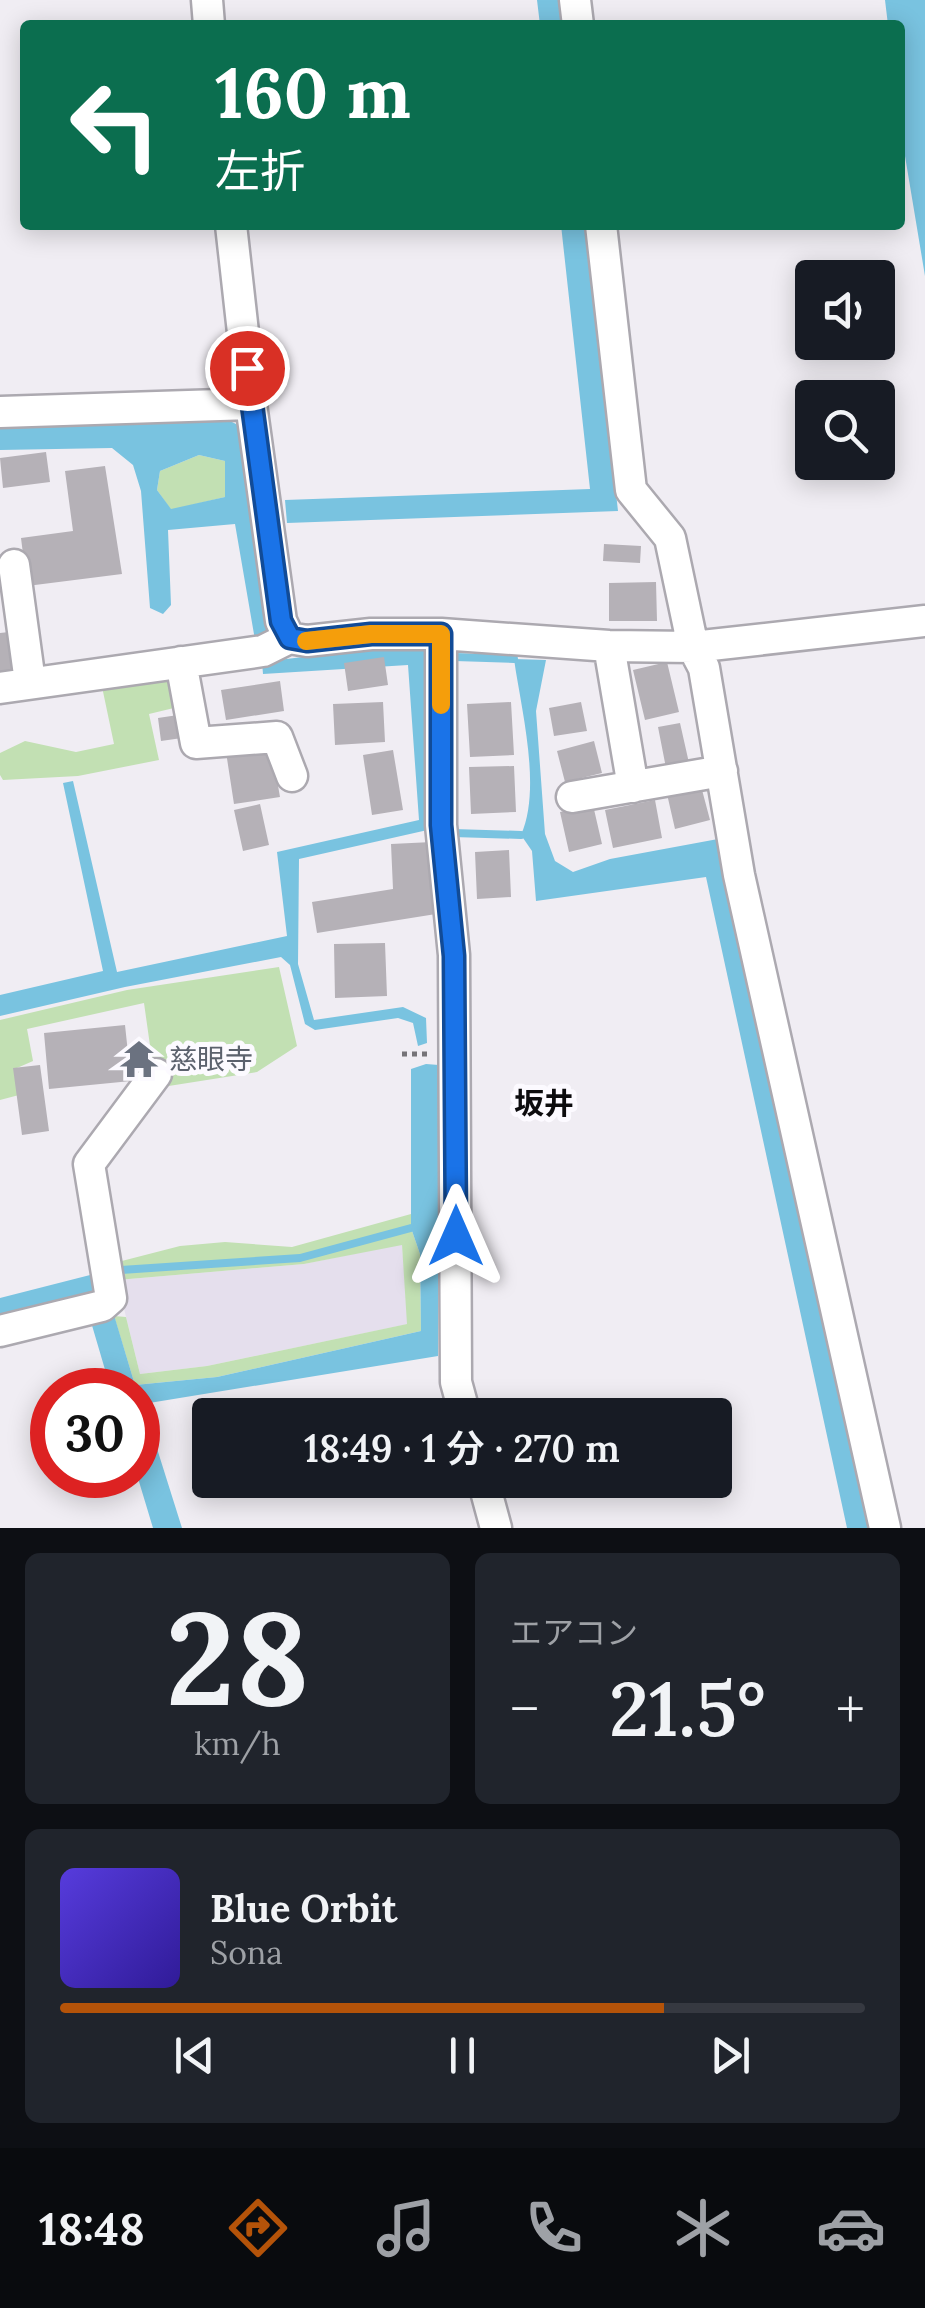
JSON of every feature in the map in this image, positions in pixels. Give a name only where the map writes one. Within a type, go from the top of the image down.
[{"type":"street","points":[[232,230],[281,621],[290,638]]},
{"type":"street","points":[[601,230],[631,490],[670,538],[693,647],[704,668],[740,875],[885,1528]]},
{"type":"street","points":[[0,412],[251,404]]},
{"type":"street","points":[[14,566],[15,685],[263,651],[290,638],[307,641],[371,634],[441,634],[609,646],[693,647],[925,621]]},
{"type":"street","points":[[441,634],[441,825],[454,956],[456,1382],[460,1398]]},
{"type":"street","points":[[609,646],[633,786]]},
{"type":"street","points":[[181,662],[196,743],[277,737],[292,776]]},
{"type":"street","points":[[572,797],[722,771]]},
{"type":"street","points":[[0,1330],[102,1306],[112,1298],[89,1164],[156,1074]]},
{"type":"street","points":[[488,1498],[496,1528]]},
{"type":"shaded area","points":[[402,1244],[408,1324],[207,1366],[160,1372],[160,1368],[139,1368],[117,1280],[304,1264]]},
{"type":"green space","points":[[199,455],[225,461],[225,497],[171,510],[157,490],[160,471]]},
{"type":"green space","points":[[175,674],[178,707],[149,714],[159,760],[78,776],[3,780],[0,775],[0,753],[25,741],[76,752],[114,744],[101,682]]},
{"type":"green space","points":[[279,967],[297,1046],[257,1072],[156,1088],[144,1003],[27,1029],[33,1061],[17,1068],[19,1095],[0,1100],[0,1020],[127,990]]},
{"type":"green space","points":[[411,1214],[411,1228],[420,1254],[421,1331],[217,1377],[160,1383],[160,1372],[207,1366],[407,1324],[402,1245],[304,1264],[117,1280],[114,1263],[180,1246],[225,1242],[292,1247]]},
{"type":"green space","points":[[114,1316],[126,1317],[139,1368],[130,1368]]},
{"type":"water","points":[[537,0],[560,0],[562,20],[539,20]]},
{"type":"water","points":[[885,0],[925,0],[925,276],[905,156],[905,20],[887,20]]},
{"type":"water","points":[[562,230],[587,230],[618,511],[287,523],[285,500],[590,489]]},
{"type":"water","points":[[228,420],[244,428],[272,629],[264,640],[255,640],[235,524],[168,530],[171,605],[163,614],[150,608],[141,491],[133,465],[112,448],[0,450],[0,427]],"holes":[[[199,455],[225,461],[225,497],[171,509],[157,490],[160,471]]]},
{"type":"water","points":[[376,648],[424,650],[432,659],[432,829],[299,859],[298,964],[314,1020],[403,1007],[426,1018],[427,1043],[418,1046],[413,1023],[398,1018],[315,1030],[305,1024],[290,965],[281,957],[0,1016],[0,995],[103,971],[63,783],[73,781],[117,972],[287,936],[277,852],[419,820],[408,665],[263,674],[262,662]]},
{"type":"water","points":[[514,659],[546,660],[536,711],[545,834],[555,861],[573,872],[610,859],[718,839],[870,1528],[847,1528],[706,877],[536,901],[532,851],[521,835],[530,795],[530,772]]},
{"type":"water","points":[[439,1065],[438,1356],[160,1401],[160,1383],[217,1377],[421,1331],[420,1254],[411,1228],[411,1069]]},
{"type":"water","points":[[94,1274],[96,1289],[77,1301],[0,1317],[0,1298]]},
{"type":"water","points":[[114,1315],[130,1368],[105,1368],[91,1322]]},
{"type":"water","points":[[160,1458],[182,1528],[153,1528],[144,1498],[160,1498]]},
{"type":"building","points":[[46,452],[50,482],[3,488],[0,458]]},
{"type":"building","points":[[105,466],[122,574],[27,586],[21,538],[73,531],[65,471]]},
{"type":"building","points":[[604,544],[641,546],[640,563],[603,561]]},
{"type":"building","points":[[656,582],[657,621],[609,621],[609,583]]},
{"type":"building","points":[[9,632],[14,672],[0,674],[0,633]]},
{"type":"building","points":[[384,657],[388,685],[348,691],[344,663]]},
{"type":"building","points":[[667,662],[679,712],[645,720],[633,670]]},
{"type":"building","points":[[280,681],[284,711],[226,720],[221,690]]},
{"type":"building","points":[[383,702],[385,742],[335,745],[333,704]]},
{"type":"building","points":[[511,702],[514,755],[470,757],[467,704]]},
{"type":"building","points":[[581,702],[587,731],[554,736],[549,708]]},
{"type":"building","points":[[178,715],[182,738],[161,741],[158,718]]},
{"type":"building","points":[[680,723],[689,763],[666,768],[658,727]]},
{"type":"building","points":[[594,741],[602,773],[565,782],[557,751]]},
{"type":"building","points":[[271,745],[280,797],[234,804],[226,752]]},
{"type":"building","points":[[393,750],[403,810],[372,815],[363,755]]},
{"type":"building","points":[[514,766],[516,812],[471,814],[469,767]]},
{"type":"building","points":[[701,786],[710,820],[675,829],[667,794]]},
{"type":"building","points":[[655,800],[662,838],[613,848],[605,810]]},
{"type":"building","points":[[260,804],[269,845],[243,851],[234,810]]},
{"type":"building","points":[[593,805],[602,844],[569,852],[560,812]]},
{"type":"building","points":[[432,842],[436,914],[317,933],[312,902],[393,889],[391,844]]},
{"type":"building","points":[[509,850],[511,897],[477,899],[475,852]]},
{"type":"building","points":[[385,943],[387,996],[335,998],[334,944]]},
{"type":"building","points":[[125,1025],[131,1081],[49,1089],[44,1033]]},
{"type":"building","points":[[40,1065],[49,1131],[22,1135],[13,1068]]},
{"type":"waterway","points":[[455,657],[514,659]]},
{"type":"waterway","points":[[453,833],[521,835]]},
{"type":"waterway","points":[[121,1270],[300,1258],[411,1228]]},
{"type":"slow traffic","points":[[306,641],[371,634],[441,634],[441,705]]},
{"type":"place","name":"慈眼寺","points":[[139,1059]]},
{"type":"district","name":"坂井","points":[[544,1103]]},
{"type":"route","points":[[247,368],[281,621],[290,638],[307,641],[371,634],[441,634],[441,825],[454,956],[456,1236]]}]
